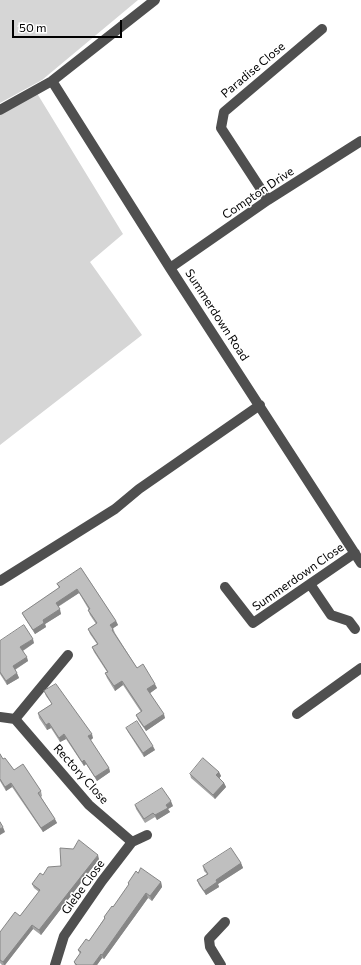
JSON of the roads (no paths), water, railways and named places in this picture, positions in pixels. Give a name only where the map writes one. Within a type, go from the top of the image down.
[{"type":"street","points":[[0,110],[52,81],[155,0]]},
{"type":"street","name":"Paradise Close","points":[[268,200],[221,128],[224,112],[322,29]]},
{"type":"street","name":"Summerdown Road","points":[[52,81],[170,268],[361,563]]},
{"type":"street","name":"Compton Drive","points":[[170,268],[268,200],[361,141]]},
{"type":"street","points":[[0,581],[115,509],[140,489],[260,405]]},
{"type":"street","name":"Summerdown Close","points":[[225,587],[253,623],[355,553]]},
{"type":"street","points":[[310,584],[331,615],[349,621],[355,629]]},
{"type":"street","points":[[0,717],[15,719],[68,655]]},
{"type":"street","points":[[297,714],[361,668]]},
{"type":"street","name":"Rectory Close","points":[[15,719],[89,805],[132,842]]},
{"type":"street","points":[[132,842],[147,836]]},
{"type":"street","name":"Glebe Close","points":[[55,965],[64,936],[102,881],[132,842]]},
{"type":"street","points":[[222,965],[208,942],[211,936],[225,922]]}]
